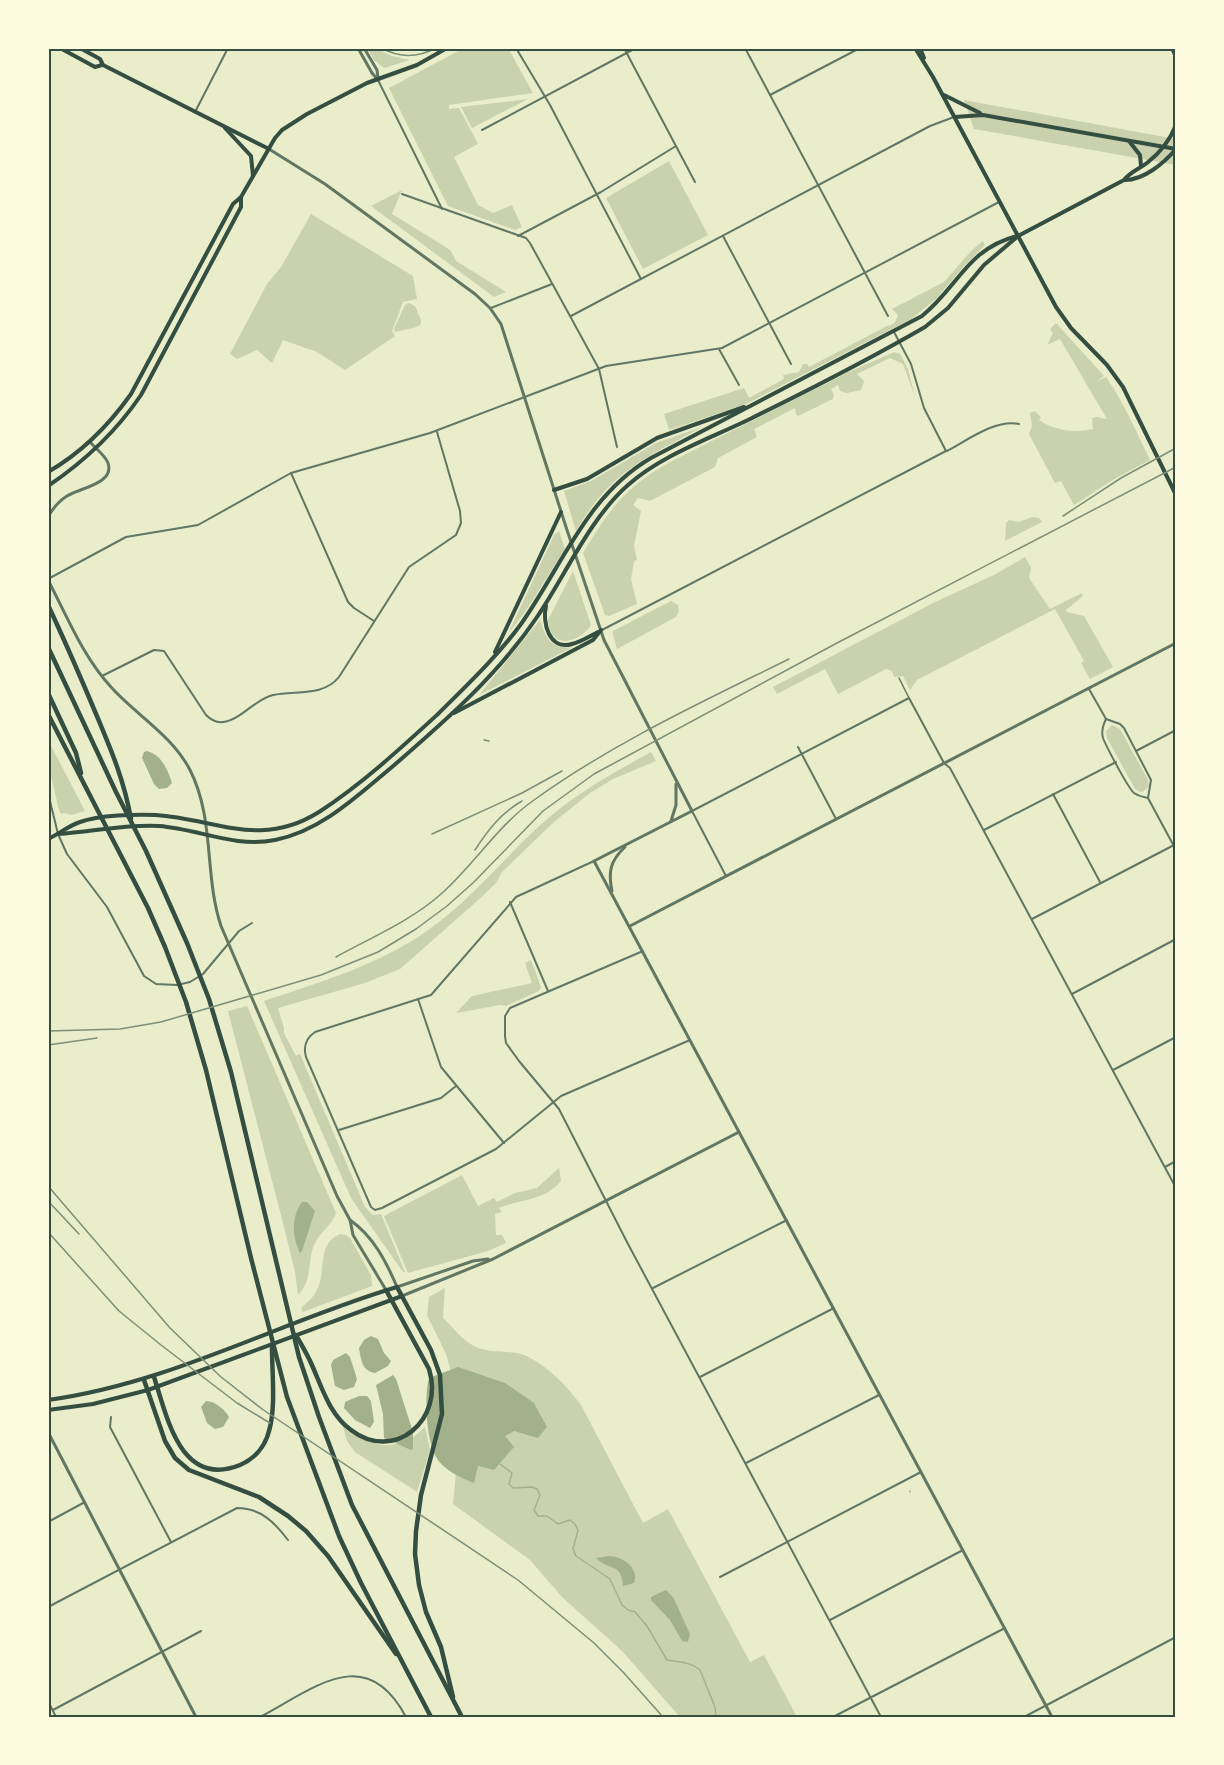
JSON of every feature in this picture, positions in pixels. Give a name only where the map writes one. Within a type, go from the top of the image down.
[{"type":"highway","points":[[48,605],[77,666],[117,764],[125,788],[132,825]]},
{"type":"highway","points":[[48,647],[189,947],[218,1023],[292,1329],[319,1417],[352,1505],[462,1717]]},
{"type":"highway","points":[[48,693],[76,753],[83,779]]},
{"type":"highway","points":[[48,714],[90,792],[168,953],[194,1028],[287,1397],[328,1509],[361,1582],[431,1717]]},
{"type":"highway","points":[[397,1287],[431,1350],[440,1375],[442,1414],[421,1495],[415,1554],[419,1585],[426,1612],[441,1647],[456,1706]]},
{"type":"highway","points":[[292,1329],[334,1411],[349,1429],[372,1440],[396,1439],[409,1434],[425,1418],[431,1403],[433,1388],[429,1369],[386,1290]]},
{"type":"highway","points":[[154,1377],[175,1440],[185,1455],[211,1468],[224,1468],[246,1462],[260,1449],[267,1438],[271,1424],[272,1340]]},
{"type":"highway","points":[[144,1380],[165,1441],[175,1458],[189,1470],[259,1497],[306,1531],[328,1556],[409,1674]]},
{"type":"main road","points":[[60,48],[95,67],[103,65]]},
{"type":"main road","points":[[80,48],[100,59],[103,65],[269,149]]},
{"type":"main road","points":[[48,472],[90,442],[116,414],[137,383],[233,204],[241,197],[253,179],[275,138],[295,120],[367,83],[417,65],[447,48]]},
{"type":"main road","points":[[915,48],[943,94],[1046,289],[1065,320],[1115,375],[1136,409],[1176,495]]},
{"type":"main road","points":[[920,48],[926,64]]},
{"type":"main road","points":[[1172,48],[1176,57]]},
{"type":"main road","points":[[943,94],[983,115]]},
{"type":"main road","points":[[955,117],[983,115],[1176,149]]},
{"type":"main road","points":[[48,840],[80,822],[102,818],[169,816],[245,831],[273,829],[299,822],[316,814],[423,728],[492,660],[528,614],[589,515],[616,483],[651,458],[922,316],[935,305],[985,250],[997,242],[1018,236],[1124,180],[1163,147],[1176,125]]},
{"type":"main road","points":[[222,126],[250,156],[253,179]]},
{"type":"main road","points":[[1128,141],[1140,155],[1142,162],[1139,168]]},
{"type":"main road","points":[[1124,180],[1133,180],[1153,169],[1176,149]]},
{"type":"main road","points":[[48,486],[96,449],[123,421],[141,395],[241,207],[241,197]]},
{"type":"main road","points":[[58,834],[113,826],[151,826],[235,842],[257,842],[279,839],[303,831],[334,813],[446,718],[508,655],[550,597],[607,507],[637,478],[664,461],[759,415],[925,327],[940,316],[979,270],[1018,236]]},
{"type":"main road","points":[[554,490],[587,479],[657,438],[756,403]]},
{"type":"main road","points":[[492,660],[561,512]]},
{"type":"main road","points":[[550,597],[544,618],[549,634],[558,644],[570,645],[601,630]]},
{"type":"main road","points":[[446,718],[593,640],[601,630]]},
{"type":"main road","points":[[48,1400],[89,1394],[154,1377],[397,1287]]},
{"type":"main road","points":[[50,1410],[148,1390],[402,1296]]},
{"type":"street","points":[[195,113],[228,48]]},
{"type":"street","points":[[358,48],[378,80],[442,209]]},
{"type":"street","points":[[364,48],[377,70],[378,80]]},
{"type":"street","points":[[516,48],[641,279]]},
{"type":"street","points":[[624,48],[695,182]]},
{"type":"street","points":[[482,130],[636,48]]},
{"type":"street","points":[[745,48],[888,316]]},
{"type":"street","points":[[770,94],[860,48]]},
{"type":"street","points":[[571,316],[930,126],[955,117]]},
{"type":"street","points":[[518,236],[597,194],[676,146]]},
{"type":"street","points":[[269,149],[343,197],[475,294],[490,308],[504,331],[601,630],[664,759],[726,876]]},
{"type":"street","points":[[402,194],[526,238],[599,369],[617,447]]},
{"type":"street","points":[[386,1290],[353,1235],[351,1220],[337,1196],[221,926],[212,890],[209,836],[195,781],[179,753],[102,676],[87,654],[48,580],[126,537],[198,525],[291,473],[436,431],[606,366],[719,349],[1000,202]]},
{"type":"street","points":[[723,236],[791,364]]},
{"type":"street","points":[[490,308],[552,284]]},
{"type":"street","points":[[894,332],[911,364],[924,408],[946,451]]},
{"type":"street","points":[[719,349],[739,385]]},
{"type":"street","points":[[601,630],[997,425],[1008,422],[1019,424]]},
{"type":"street","points":[[102,676],[154,650],[162,650],[168,655],[206,715],[222,723],[271,695],[319,690],[333,684],[409,567],[456,536],[461,523],[460,511],[436,431]]},
{"type":"street","points":[[48,517],[65,497],[107,477],[109,465],[105,457],[90,442]]},
{"type":"street","points":[[291,473],[348,602],[374,621]]},
{"type":"street","points":[[630,926],[1176,643]]},
{"type":"street","points":[[1089,688],[1106,719],[1120,724],[1137,751],[1151,780],[1148,798],[1175,844],[1176,850]]},
{"type":"street","points":[[690,1040],[561,1096],[504,1143],[375,1210],[370,1204],[306,1057],[305,1044],[315,1032],[431,995],[518,895],[594,861],[909,698],[944,763],[951,768],[1176,1188]]},
{"type":"street","points":[[1106,719],[1102,728],[1103,738],[1131,790],[1148,798]]},
{"type":"street","points":[[1137,751],[1176,730]]},
{"type":"street","points":[[798,747],[836,819]]},
{"type":"street","points":[[984,830],[1116,762]]},
{"type":"street","points":[[671,821],[677,795],[675,780]]},
{"type":"street","points":[[48,793],[58,834],[75,866],[106,907],[144,976],[156,984],[177,985],[190,982],[203,974],[239,931],[252,923]]},
{"type":"street","points":[[1053,794],[1101,883]]},
{"type":"street","points":[[614,896],[609,873],[611,863],[629,843]]},
{"type":"street","points":[[1032,919],[1175,844]]},
{"type":"street","points":[[594,861],[1052,1717]]},
{"type":"street","points":[[510,902],[549,991]]},
{"type":"street","points":[[1072,993],[1176,939]]},
{"type":"street","points":[[643,951],[510,1008],[506,1012],[504,1035],[519,1061],[554,1102],[881,1717]]},
{"type":"street","points":[[418,999],[439,1062],[504,1143]]},
{"type":"street","points":[[1113,1070],[1176,1037]]},
{"type":"street","points":[[339,1131],[441,1098],[456,1086]]},
{"type":"street","points":[[402,1296],[493,1259],[739,1132]]},
{"type":"street","points":[[1165,1167],[1176,1161]]},
{"type":"street","points":[[351,1220],[364,1229],[397,1287],[473,1261],[493,1259]]},
{"type":"street","points":[[652,1288],[787,1220]]},
{"type":"street","points":[[699,1377],[834,1308]]},
{"type":"street","points":[[746,1463],[879,1395]]},
{"type":"street","points":[[111,1417],[110,1427],[171,1542]]},
{"type":"street","points":[[48,1432],[196,1717]]},
{"type":"street","points":[[720,1577],[921,1472]]},
{"type":"street","points":[[48,1522],[85,1502]]},
{"type":"street","points":[[48,1607],[237,1508],[261,1513],[277,1525],[288,1540]]},
{"type":"street","points":[[829,1620],[963,1550]]},
{"type":"street","points":[[833,1717],[1005,1628]]},
{"type":"street","points":[[53,1710],[201,1631]]},
{"type":"street","points":[[1024,1717],[1176,1637]]},
{"type":"street","points":[[260,1717],[328,1682],[351,1675],[367,1678],[388,1690],[406,1717]]},
{"type":"street","points":[[48,1701],[56,1717]]},
{"type":"lane","points":[[899,678],[909,698]]},
{"type":"shaded area","points":[[367,48],[375,48],[392,56],[410,60],[384,68],[374,60]]},
{"type":"shaded area","points":[[464,48],[508,48],[533,93],[449,105],[449,109],[459,108],[478,144],[454,157],[478,205],[493,213],[512,205],[522,227],[515,230],[448,206],[389,88]]},
{"type":"shaded area","points":[[528,99],[472,128],[461,107]]},
{"type":"shaded area","points":[[964,100],[1176,139],[1176,165],[974,129]]},
{"type":"shaded area","points":[[669,161],[708,235],[643,269],[606,198]]},
{"type":"shaded area","points":[[402,190],[392,214],[444,246],[451,251],[456,261],[506,292],[494,297],[371,206]]},
{"type":"shaded area","points":[[311,214],[413,276],[417,299],[403,302],[392,331],[395,336],[345,370],[317,352],[283,340],[272,363],[257,350],[237,359],[230,354],[267,284],[281,267]]},
{"type":"shaded area","points":[[983,241],[985,245],[936,299],[911,319],[746,404],[669,430],[664,414],[744,388],[749,398],[784,379],[783,375],[799,372],[803,364],[809,367],[893,324],[898,315],[892,309],[944,282]]},
{"type":"shaded area","points":[[409,303],[415,306],[421,324],[395,332],[394,329],[405,305]]},
{"type":"shaded area","points":[[1056,323],[1104,376],[1097,381],[1106,377],[1124,407],[1150,460],[1116,478],[1074,505],[1061,481],[1055,483],[1029,434],[1032,426],[1030,413],[1035,411],[1041,417],[1039,420],[1052,427],[1072,431],[1093,429],[1092,418],[1107,419],[1060,339],[1047,345],[1053,333],[1050,329]]},
{"type":"shaded area","points":[[894,352],[900,354],[908,369],[915,397],[903,364],[890,358],[857,374],[864,381],[861,390],[847,393],[840,391],[838,385],[831,389],[833,399],[798,416],[795,408],[754,429],[757,437],[718,458],[715,467],[650,501],[638,498],[633,505],[641,511],[634,546],[637,560],[634,561],[631,579],[637,604],[609,616],[605,615],[583,553],[611,510],[621,499],[644,479],[674,460],[851,371]]},
{"type":"shaded area","points":[[702,427],[646,458],[616,480],[589,510],[576,531],[564,491],[591,481],[656,443]]},
{"type":"shaded area","points":[[1032,517],[1039,518],[1042,522],[1005,541],[1006,523],[1009,520],[1019,522]]},
{"type":"shaded area","points":[[559,531],[565,549],[527,609],[508,634],[554,535]]},
{"type":"shaded area","points":[[1025,557],[1031,568],[1029,578],[1050,609],[1082,593],[1083,596],[1066,610],[1084,616],[1113,667],[1090,679],[1081,663],[1084,661],[1055,609],[917,680],[910,690],[903,676],[894,677],[892,671],[886,669],[838,694],[825,669],[777,694],[773,687],[933,603],[996,574]]},
{"type":"shaded area","points":[[573,571],[591,625],[579,636],[565,641],[554,636],[548,620]]},
{"type":"shaded area","points":[[671,601],[678,605],[679,611],[676,617],[617,649],[613,631]]},
{"type":"shaded area","points":[[540,620],[553,644],[571,648],[479,695]]},
{"type":"shaded area","points":[[1112,725],[1120,729],[1148,780],[1149,786],[1144,791],[1140,792],[1135,789],[1107,738],[1106,731]]},
{"type":"shaded area","points":[[48,740],[85,811],[72,815],[61,814],[48,763]]},
{"type":"shaded area","points":[[147,751],[157,756],[166,768],[172,783],[167,788],[159,789],[154,784],[142,758],[144,752]]},
{"type":"shaded area","points":[[651,752],[656,761],[613,779],[590,793],[554,822],[502,872],[496,883],[400,969],[365,983],[278,1008],[284,1033],[296,1056],[300,1054],[365,1207],[373,1215],[381,1214],[405,1272],[403,1272],[351,1198],[264,1001],[350,971],[412,941],[446,917],[550,816],[606,777]]},
{"type":"shaded area","points":[[531,960],[541,987],[539,991],[506,1006],[500,1005],[456,1013],[472,996],[532,983],[525,963]]},
{"type":"shaded area","points":[[247,1006],[336,1213],[314,1245],[308,1277],[298,1295],[285,1231],[228,1011]]},
{"type":"shaded area","points":[[559,1168],[561,1181],[555,1188],[532,1199],[499,1208],[502,1212],[495,1214],[496,1235],[502,1235],[506,1243],[488,1251],[408,1273],[384,1216],[462,1175],[478,1206],[494,1198],[497,1202],[515,1193],[537,1188]]},
{"type":"shaded area","points":[[302,1202],[307,1202],[315,1211],[300,1253],[295,1240],[294,1221]]},
{"type":"shaded area","points":[[340,1234],[350,1238],[371,1275],[372,1286],[303,1312],[301,1308],[314,1295],[319,1285],[328,1243]]},
{"type":"shaded area","points":[[445,1288],[443,1318],[466,1340],[479,1348],[516,1353],[534,1360],[561,1381],[575,1397],[643,1523],[668,1509],[750,1662],[764,1655],[797,1717],[680,1717],[622,1651],[562,1597],[530,1560],[453,1504],[462,1411],[446,1354],[427,1315],[429,1297]]},
{"type":"shaded area","points":[[371,1336],[378,1339],[384,1353],[391,1361],[388,1366],[375,1373],[365,1367],[359,1348],[364,1340]]},
{"type":"shaded area","points":[[346,1353],[350,1357],[357,1379],[354,1387],[344,1390],[335,1386],[331,1365],[333,1360]]},
{"type":"shaded area","points":[[458,1367],[505,1383],[534,1403],[547,1427],[538,1438],[514,1431],[505,1436],[514,1447],[494,1470],[478,1466],[474,1483],[453,1473],[439,1462],[428,1429],[426,1406],[429,1378]]},
{"type":"shaded area","points":[[393,1375],[413,1432],[413,1449],[411,1450],[384,1438],[383,1414],[376,1385]]},
{"type":"shaded area","points":[[359,1396],[367,1396],[371,1401],[374,1422],[370,1428],[355,1420],[344,1408],[345,1402]]},
{"type":"shaded area","points":[[206,1401],[219,1406],[229,1417],[223,1427],[215,1429],[207,1423],[201,1407]]},
{"type":"shaded area","points":[[343,1427],[365,1440],[389,1445],[409,1440],[425,1427],[430,1450],[417,1492],[355,1452],[347,1441]]},
{"type":"shaded area","points":[[609,1556],[620,1558],[629,1564],[635,1573],[634,1583],[623,1586],[620,1573],[596,1558]]},
{"type":"shaded area","points":[[666,1590],[673,1597],[690,1634],[688,1642],[682,1641],[670,1620],[651,1600],[651,1597]]},
{"type":"waterway","points":[[500,1464],[512,1473],[509,1484],[513,1488],[537,1489],[540,1495],[534,1510],[538,1516],[547,1516],[558,1524],[570,1520],[575,1524],[578,1530],[573,1549],[576,1556],[610,1579],[622,1605],[635,1612],[647,1626],[667,1660],[689,1664],[700,1670],[715,1707],[716,1717]]},
{"type":"tram line","points":[[381,48],[408,56],[422,54],[436,48]]},
{"type":"railway","points":[[1063,516],[1121,478],[1176,448]]},
{"type":"railway","points":[[48,1031],[120,1029],[161,1022],[321,975],[378,952],[416,929],[447,906],[474,882],[543,811],[594,774],[837,643],[1176,467]]},
{"type":"railway","points":[[336,957],[404,921],[429,904],[453,883],[509,821],[564,779],[658,724],[789,659]]},
{"type":"railway","points":[[484,740],[489,741]]},
{"type":"railway","points":[[432,834],[522,793],[562,771]]},
{"type":"railway","points":[[475,850],[496,822],[522,801]]},
{"type":"railway","points":[[48,1045],[97,1038]]},
{"type":"railway","points":[[48,1186],[170,1328],[221,1377],[262,1409],[518,1580],[594,1643],[663,1717]]},
{"type":"railway","points":[[48,1201],[79,1234]]},
{"type":"railway","points":[[48,1232],[119,1311],[237,1403],[270,1423]]}]
